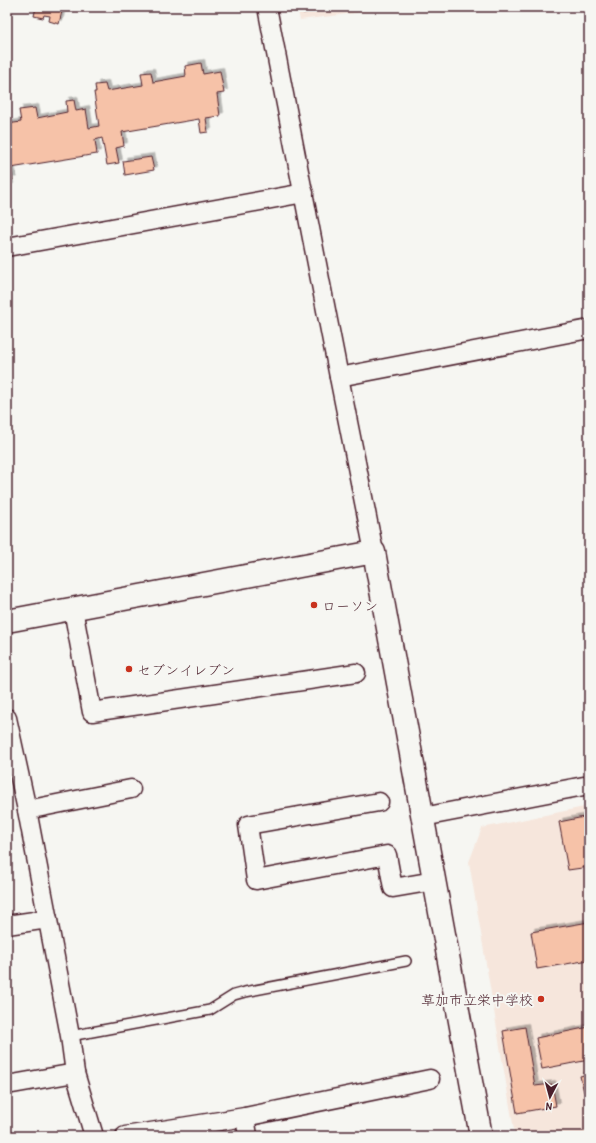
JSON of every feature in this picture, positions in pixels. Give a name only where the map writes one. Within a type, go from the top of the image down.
[{"type":"street","points":[[267,7],[374,552],[481,1136]]},
{"type":"street","points":[[7,247],[304,192]]},
{"type":"street","points":[[339,377],[589,328]]},
{"type":"street","points":[[7,621],[374,552]]},
{"type":"street","points":[[73,609],[92,712],[356,673]]},
{"type":"street","points":[[7,718],[27,810],[48,919],[70,1036],[75,1073],[94,1136]]},
{"type":"street","points":[[423,817],[589,784]]},
{"type":"street","points":[[27,810],[131,789]]},
{"type":"street","points":[[379,802],[248,825],[256,880],[387,855],[393,888],[434,881]]},
{"type":"street","points":[[7,925],[48,919]]},
{"type":"street","points":[[7,1086],[75,1073]]},
{"type":"street","points":[[125,1136],[244,1117],[430,1078]]},
{"type":"street","points":[[244,1117],[248,1136]]},
{"type":"lane","points":[[70,1036],[210,1010],[234,995],[245,992],[406,961]]},
{"type":"shaded area","points":[[297,7],[402,7],[300,20]]},
{"type":"shaded area","name":"草加市立栄中学校","points":[[589,806],[589,1136],[515,1136],[469,862],[482,828]]},
{"type":"building","points":[[36,7],[63,7],[59,24],[49,21],[50,16],[44,15],[43,18],[34,16]]},
{"type":"building","points":[[301,7],[351,7],[303,13]]},
{"type":"building","points":[[201,63],[203,74],[220,71],[224,93],[217,94],[220,116],[206,118],[208,132],[201,133],[199,119],[122,132],[124,146],[116,148],[119,163],[107,165],[102,138],[95,140],[97,154],[11,168],[13,180],[9,181],[10,187],[7,187],[7,124],[21,122],[19,110],[35,108],[37,118],[67,112],[66,101],[74,100],[76,111],[86,109],[89,128],[99,126],[94,92],[96,92],[95,85],[105,84],[107,91],[143,85],[141,73],[151,72],[153,82],[186,76],[185,66]]},
{"type":"building","points":[[151,157],[154,170],[125,175],[123,161]]},
{"type":"building","points":[[589,816],[589,867],[568,870],[559,822]]},
{"type":"building","points":[[589,922],[589,960],[537,969],[531,932]]},
{"type":"building","points":[[525,1027],[535,1086],[552,1084],[556,1106],[517,1113],[503,1031]]},
{"type":"building","points":[[589,1027],[589,1060],[542,1069],[536,1038]]},
{"type":"building","points":[[589,1074],[589,1091],[584,1092],[580,1076]]},
{"type":"place","name":"ローソン","points":[[314,605]]},
{"type":"place","name":"セブンイレブン","points":[[129,669]]},
{"type":"place","name":"草加市立栄中学校","points":[[541,999]]}]
